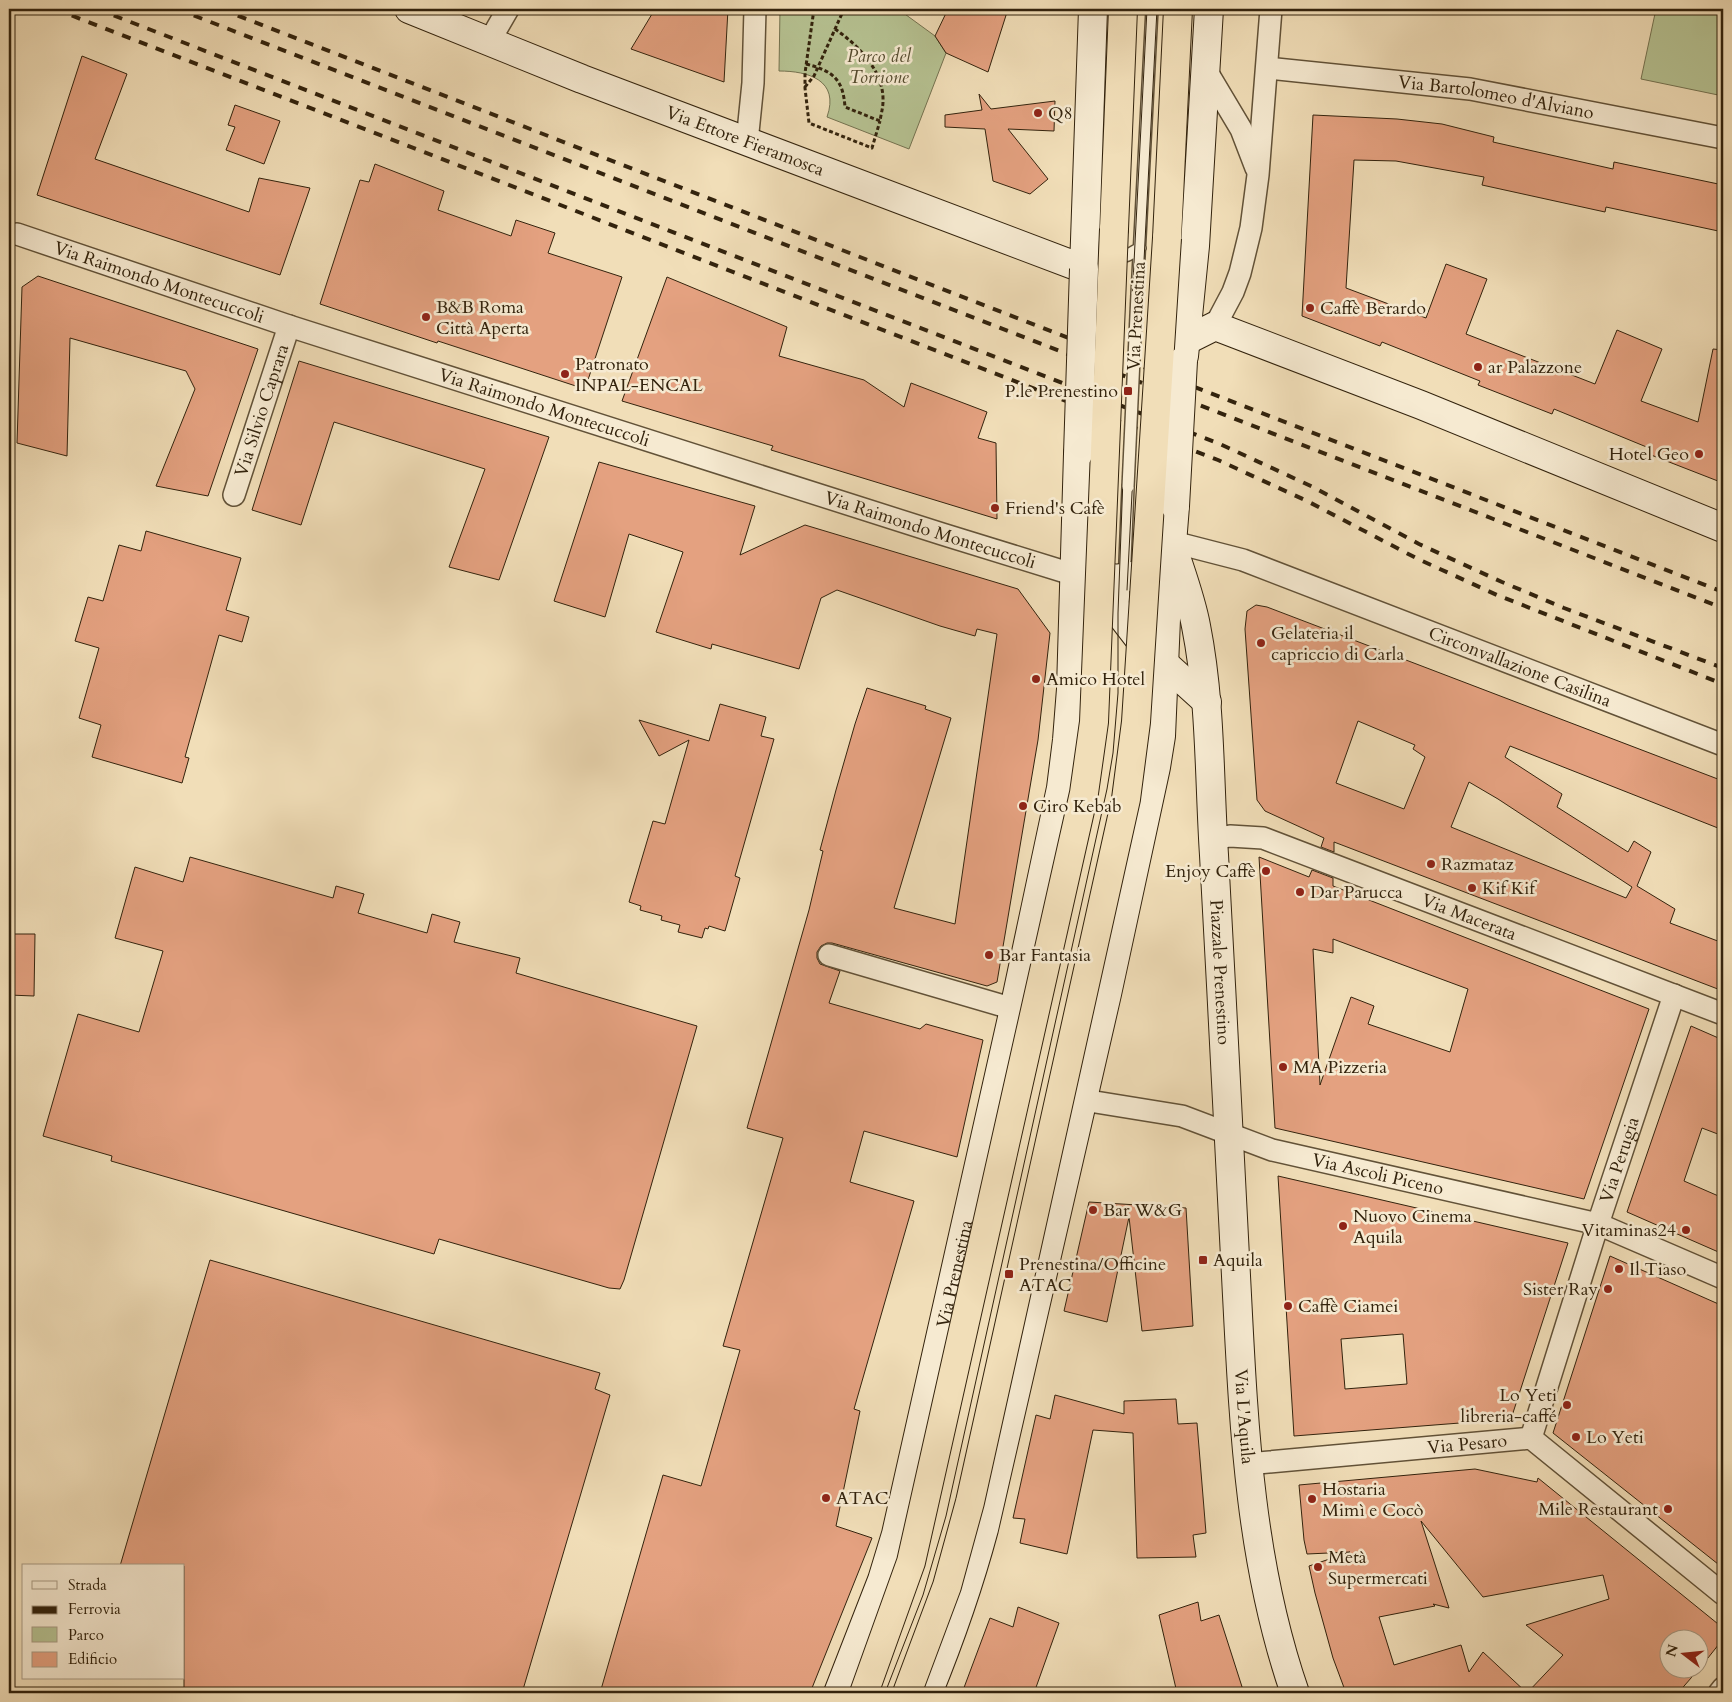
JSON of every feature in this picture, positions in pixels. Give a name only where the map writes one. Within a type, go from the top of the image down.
[{"type":"highway","points":[[864,1693],[900,1595],[913,1553],[1075,839],[1088,772],[1094,722],[1123,9]]},
{"type":"highway","points":[[907,1693],[947,1586],[970,1502],[1129,786],[1136,722],[1167,238],[1178,9]]},
{"type":"main road","name":"Via Ettore Fieramosca","points":[[409,9],[747,142],[1084,269]]},
{"type":"main road","points":[[1093,9],[1078,454],[1077,540],[1084,573],[1109,600],[1143,644],[1207,702]]},
{"type":"main road","points":[[1184,351],[1195,246],[1209,9]]},
{"type":"main road","points":[[1184,351],[1215,326],[1421,405],[1723,528]]},
{"type":"main road","name":"Piazzale Prenestino","points":[[1083,1100],[1140,849],[1159,752],[1184,351]]},
{"type":"main road","points":[[1084,573],[1107,578],[1123,578],[1139,574],[1153,567],[1164,557],[1172,542]]},
{"type":"main road","name":"Piazzale Prenestino","points":[[1172,542],[1196,624],[1207,702],[1230,1134]]},
{"type":"main road","name":"Via Prenestina","points":[[838,1693],[882,1580],[896,1534],[916,1452],[1014,1009],[1061,788],[1068,740],[1084,573]]},
{"type":"main road","points":[[928,1693],[950,1638],[977,1556],[1083,1100]]},
{"type":"main road","name":"Via L'Aquila","points":[[1230,1134],[1247,1464],[1265,1584],[1287,1670],[1295,1693]]},
{"type":"street","points":[[489,42],[508,9]]},
{"type":"street","points":[[747,142],[753,83],[755,9]]},
{"type":"street","points":[[1215,326],[1233,292],[1240,273],[1251,228],[1268,68],[1271,9]]},
{"type":"street","name":"Via Bartolomeo d'Alviano","points":[[1268,68],[1470,89],[1723,138]]},
{"type":"street","points":[[1206,72],[1238,123],[1246,139],[1258,175]]},
{"type":"street","name":"Via Raimondo Montecuccoli","points":[[16,234],[289,326],[942,534],[1084,573]]},
{"type":"street","name":"Via Silvio Caprara","points":[[234,495],[289,326]]},
{"type":"street","name":"Circonvallazione Casilina","points":[[1172,542],[1243,560],[1723,746]]},
{"type":"street","name":"Via Macerata","points":[[1213,839],[1230,836],[1263,838],[1723,1014]]},
{"type":"street","points":[[829,955],[1014,1009]]},
{"type":"street","name":"Via Perugia","points":[[1531,1438],[1598,1224],[1674,995]]},
{"type":"street","points":[[1083,1100],[1182,1116],[1230,1134]]},
{"type":"street","name":"Via Ascoli Piceno","points":[[1230,1134],[1272,1150],[1598,1224],[1723,1278]]},
{"type":"street","name":"Via Pesaro","points":[[1247,1464],[1531,1438],[1723,1594]]},
{"type":"street","points":[[1719,1693],[1723,1688]]},
{"type":"lane","name":"Via Prenestina","points":[[1125,623],[1122,607],[1123,578],[1152,9]]},
{"type":"lane","points":[[1084,269],[1128,255],[1140,248]]},
{"type":"path","points":[[814,9],[806,64],[805,88],[809,123],[872,148],[880,121],[883,100],[879,78],[862,52],[835,29]]},
{"type":"path","points":[[805,88],[814,76],[844,9]]},
{"type":"path","points":[[806,64],[818,67],[837,78],[844,94],[845,107],[880,121]]},
{"type":"green space","name":"Parco del Torrione","points":[[780,9],[898,9],[935,36],[946,53],[909,149],[827,117],[830,104],[829,94],[819,80],[801,73],[779,71]]},
{"type":"green space","points":[[1656,9],[1711,9],[1723,11],[1723,96],[1641,79]]},
{"type":"building","points":[[655,9],[728,9],[724,82],[631,49]]},
{"type":"building","points":[[948,9],[1008,9],[988,72],[946,53],[935,36]]},
{"type":"building","points":[[82,56],[127,74],[95,159],[249,212],[259,178],[310,188],[280,275],[37,195]]},
{"type":"building","points":[[979,94],[991,109],[1055,101],[1054,131],[1008,129],[1048,179],[1030,194],[993,181],[985,129],[945,127],[945,115],[982,110]]},
{"type":"building","points":[[235,105],[280,121],[264,164],[226,150],[235,127],[228,125]]},
{"type":"building","points":[[1313,115],[1397,119],[1442,124],[1494,137],[1493,142],[1613,169],[1614,162],[1723,185],[1723,232],[1606,207],[1605,212],[1482,185],[1484,177],[1396,161],[1354,160],[1346,288],[1426,318],[1446,264],[1487,279],[1466,334],[1595,384],[1617,330],[1662,349],[1641,401],[1698,422],[1713,349],[1723,350],[1723,483],[1646,453],[1649,448],[1554,409],[1552,414],[1478,385],[1480,381],[1382,342],[1380,346],[1302,316]]},
{"type":"building","points":[[375,164],[444,191],[438,210],[511,236],[516,220],[555,233],[548,253],[622,277],[585,389],[320,304],[360,180],[369,182]]},
{"type":"building","points":[[38,276],[258,349],[208,496],[156,486],[195,389],[186,371],[70,338],[67,456],[17,443],[22,287]]},
{"type":"building","points":[[667,277],[787,327],[779,356],[864,380],[904,407],[911,383],[987,412],[978,438],[996,443],[997,519],[771,450],[773,446],[622,401]]},
{"type":"building","points":[[299,361],[549,437],[499,580],[449,567],[485,469],[334,422],[301,525],[252,510]]},
{"type":"building","points":[[599,462],[755,506],[740,555],[805,525],[1018,589],[1050,633],[1038,740],[997,982],[987,986],[832,943],[821,946],[817,952],[820,964],[840,971],[829,1003],[920,1029],[926,1024],[983,1040],[957,1157],[864,1131],[850,1182],[914,1201],[854,1409],[860,1411],[836,1526],[872,1538],[810,1693],[600,1693],[663,1475],[701,1486],[740,1350],[723,1346],[783,1138],[747,1128],[809,910],[823,851],[820,850],[836,790],[867,688],[926,706],[925,709],[951,718],[894,908],[955,924],[997,634],[977,629],[975,636],[940,626],[837,590],[821,598],[799,669],[712,644],[711,649],[656,632],[683,552],[629,534],[605,617],[554,601]]},
{"type":"building","points":[[146,531],[241,558],[226,610],[249,617],[242,642],[219,635],[185,757],[189,758],[182,783],[92,757],[101,725],[79,718],[99,648],[75,641],[88,597],[103,601],[119,545],[141,551]]},
{"type":"building","points":[[1256,605],[1267,607],[1723,781],[1723,830],[1510,746],[1505,757],[1562,794],[1557,807],[1628,852],[1634,841],[1651,852],[1637,886],[1675,909],[1670,923],[1723,943],[1723,991],[1334,842],[1334,852],[1321,847],[1324,838],[1265,811],[1257,800],[1245,629],[1247,611]],"holes":[[[1358,721],[1415,745],[1413,749],[1425,757],[1404,809],[1336,783]],[[1469,782],[1632,887],[1626,898],[1451,827]]]},
{"type":"building","points":[[720,704],[766,717],[761,736],[774,739],[735,876],[740,878],[725,931],[709,926],[708,929],[705,928],[702,938],[678,932],[680,925],[661,920],[662,916],[640,910],[641,906],[629,902],[653,821],[665,824],[689,740],[659,756],[639,720],[709,741]]},
{"type":"building","points":[[190,857],[333,898],[336,886],[364,894],[358,913],[427,933],[432,914],[460,922],[454,942],[520,958],[516,973],[697,1026],[620,1289],[609,1288],[439,1239],[434,1254],[111,1161],[112,1156],[43,1136],[78,1014],[139,1032],[163,951],[115,938],[135,867],[183,882]]},
{"type":"building","points":[[1259,857],[1309,877],[1312,870],[1333,878],[1333,886],[1649,1009],[1584,1199],[1275,1128]],"holes":[[[1333,939],[1468,989],[1450,1052],[1368,1024],[1374,1006],[1351,997],[1320,1085],[1313,949],[1333,953]]]},
{"type":"building","points":[[9,934],[35,934],[34,996],[9,995]]},
{"type":"building","points":[[1691,1026],[1723,1040],[1723,1136],[1702,1128],[1684,1181],[1723,1198],[1723,1254],[1627,1212]]},
{"type":"building","points":[[1278,1176],[1568,1243],[1511,1419],[1294,1436]],"holes":[[[1403,1334],[1407,1384],[1345,1389],[1341,1339]]]},
{"type":"building","points":[[1089,1202],[1186,1208],[1193,1326],[1142,1331],[1129,1217],[1107,1322],[1064,1311]]},
{"type":"building","points":[[1610,1256],[1723,1306],[1723,1568],[1553,1433]]},
{"type":"building","points":[[210,1260],[600,1373],[595,1389],[610,1395],[522,1693],[184,1693],[185,1564],[121,1564]]},
{"type":"building","points":[[1055,1395],[1124,1414],[1124,1401],[1176,1399],[1178,1424],[1197,1423],[1206,1533],[1193,1535],[1196,1557],[1137,1558],[1133,1433],[1093,1430],[1067,1554],[1020,1543],[1025,1519],[1013,1518],[1036,1415],[1050,1419]]},
{"type":"building","points":[[1475,1469],[1537,1482],[1538,1478],[1723,1628],[1723,1639],[1710,1655],[1710,1630],[1660,1630],[1660,1680],[1689,1680],[1678,1693],[1527,1693],[1346,1693],[1333,1658],[1309,1566],[1350,1552],[1307,1554],[1299,1485]],"holes":[[[1421,1521],[1483,1597],[1603,1575],[1609,1599],[1526,1625],[1563,1655],[1527,1693],[1483,1652],[1469,1672],[1461,1645],[1394,1665],[1379,1617],[1435,1606],[1433,1604],[1449,1608]]]},
{"type":"building","points":[[1198,1602],[1201,1621],[1219,1615],[1244,1693],[1177,1693],[1159,1615]]},
{"type":"building","points":[[1018,1607],[1059,1623],[1034,1693],[962,1693],[990,1618],[1013,1627]]},
{"type":"tram line","points":[[885,1693],[923,1595],[946,1516],[1107,789],[1113,753],[1118,693],[1118,613],[1123,478],[1147,9]]},
{"type":"tram line","points":[[1127,590],[1157,9]]},
{"type":"tram line","points":[[960,1488],[1115,789],[1121,752],[1124,700]]},
{"type":"tram line","points":[[895,1693],[931,1598],[950,1529]]},
{"type":"railway","points":[[55,9],[1218,460],[1307,501],[1418,559],[1497,595],[1723,684]]},
{"type":"railway","points":[[97,9],[1220,444],[1313,487],[1419,544],[1502,582],[1564,608],[1723,668]]},
{"type":"railway","points":[[177,9],[1723,608]]},
{"type":"railway","points":[[221,9],[1723,592]]},
{"type":"place","name":"Q8","points":[[1038,113]]},
{"type":"place","name":"Caffè Berardo","points":[[1310,308]]},
{"type":"place","name":"B&B Roma Città Aperta","points":[[426,317]]},
{"type":"place","name":"ar Palazzone","points":[[1478,367]]},
{"type":"place","name":"Patronato INPAL-ENCAL","points":[[565,374]]},
{"type":"place","name":"P.le Prenestino","points":[[1128,391]]},
{"type":"place","name":"Hotel Geo","points":[[1699,454]]},
{"type":"place","name":"Friend's Cafè","points":[[995,508]]},
{"type":"place","name":"Gelateria il capriccio di Carla","points":[[1261,643]]},
{"type":"place","name":"Amico Hotel","points":[[1036,679]]},
{"type":"place","name":"Ciro Kebab","points":[[1023,806]]},
{"type":"place","name":"Razmataz","points":[[1431,864]]},
{"type":"place","name":"Enjoy Caffè","points":[[1266,871]]},
{"type":"place","name":"Kif Kif","points":[[1472,888]]},
{"type":"place","name":"Dar Parucca","points":[[1300,892]]},
{"type":"place","name":"Bar Fantasia","points":[[989,955]]},
{"type":"place","name":"MA Pizzeria","points":[[1283,1067]]},
{"type":"place","name":"Bar W&G","points":[[1093,1210]]},
{"type":"place","name":"Nuovo Cinema Aquila","points":[[1343,1226]]},
{"type":"place","name":"Vitaminas24","points":[[1686,1230]]},
{"type":"place","name":"Aquila","points":[[1203,1260]]},
{"type":"place","name":"Il Tiaso","points":[[1619,1269]]},
{"type":"place","name":"Prenestina/Officine ATAC","points":[[1009,1274]]},
{"type":"place","name":"Sister Ray","points":[[1608,1289]]},
{"type":"place","name":"Caffè Ciamei","points":[[1288,1306]]},
{"type":"place","name":"Lo Yeti libreria-caffé","points":[[1567,1405]]},
{"type":"place","name":"Lo Yeti","points":[[1576,1437]]},
{"type":"place","name":"ATAC","points":[[826,1498]]},
{"type":"place","name":"Hostaria Mimì e Cocò","points":[[1312,1499]]},
{"type":"place","name":"Mile Restaurant","points":[[1668,1509]]},
{"type":"place","name":"Metà Supermercati","points":[[1318,1567]]}]
